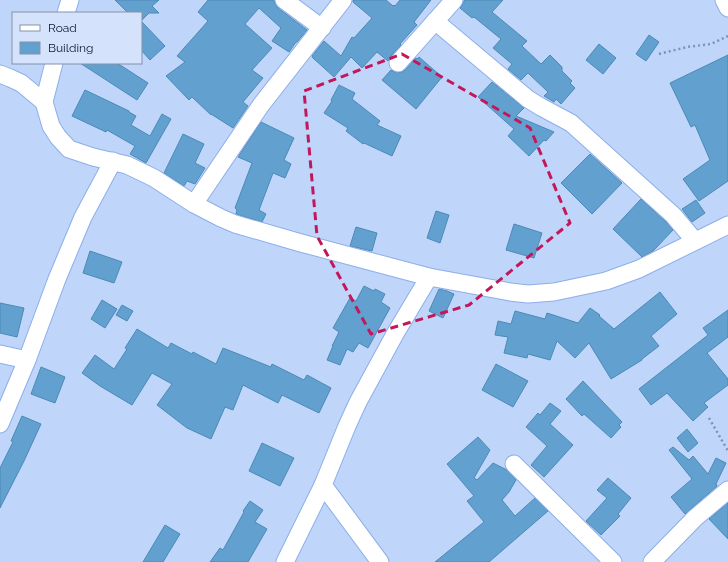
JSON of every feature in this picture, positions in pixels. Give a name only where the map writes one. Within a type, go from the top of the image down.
[{"type":"street","points":[[66,12],[70,0]]},
{"type":"street","points":[[284,0],[322,28]]},
{"type":"street","points":[[194,204],[261,105],[343,0]]},
{"type":"street","points":[[398,63],[454,0]]},
{"type":"street","points":[[724,0],[728,8]]},
{"type":"street","points":[[435,21],[528,99],[571,123],[673,215],[695,241]]},
{"type":"street","points":[[54,64],[44,102],[51,126],[58,137],[69,149],[93,157],[127,165],[154,178],[194,204],[236,224],[429,277],[510,292],[528,294],[554,292],[606,281],[639,270],[728,225]]},
{"type":"street","points":[[0,74],[21,83],[44,102]]},
{"type":"street","points":[[0,424],[27,360],[57,279],[83,217],[113,161]]},
{"type":"street","points":[[285,562],[323,485],[358,402],[395,334],[429,277]]},
{"type":"street","points":[[0,354],[27,360]]},
{"type":"street","points":[[514,464],[613,562]]},
{"type":"street","points":[[323,485],[380,562]]},
{"type":"street","points":[[652,562],[695,518],[728,490]]},
{"type":"path","points":[[659,54],[687,47],[711,44],[728,36]]},
{"type":"path","points":[[709,418],[728,451]]},
{"type":"highlighted area","points":[[402,54],[530,128],[570,223],[469,305],[371,334],[317,236],[304,91]]},
{"type":"building","points":[[115,0],[159,0],[152,6],[159,13],[149,13],[142,20],[142,12],[127,12]]},
{"type":"building","points":[[208,0],[274,0],[278,8],[307,30],[289,52],[272,41],[281,28],[259,8],[245,24],[272,48],[252,70],[263,78],[243,102],[248,106],[233,128],[211,115],[192,97],[189,100],[166,76],[185,62],[177,56],[208,21],[198,12]]},
{"type":"building","points":[[353,0],[386,0],[395,6],[400,0],[431,0],[414,22],[417,25],[400,44],[401,45],[388,61],[377,52],[362,68],[351,57],[334,77],[312,56],[324,41],[341,56],[352,37],[354,38],[372,18],[353,2]]},
{"type":"building","points":[[464,0],[503,0],[492,12],[527,41],[522,46],[541,64],[550,55],[562,67],[562,71],[572,81],[570,83],[575,88],[561,104],[556,99],[554,102],[544,96],[548,92],[528,73],[521,80],[508,69],[512,64],[493,48],[501,39],[474,17],[472,18],[460,8]]},
{"type":"building","points":[[142,22],[165,46],[150,60],[142,51]]},
{"type":"building","points":[[649,35],[659,42],[646,61],[636,54]]},
{"type":"building","points":[[599,44],[616,58],[603,74],[586,60]]},
{"type":"building","points":[[728,55],[728,181],[699,201],[683,179],[710,160],[695,125],[691,127],[670,83]]},
{"type":"building","points":[[419,57],[442,77],[416,109],[382,80],[391,70],[396,73],[402,72],[416,58],[417,59]]},
{"type":"building","points":[[82,64],[119,64],[148,83],[137,100]]},
{"type":"building","points":[[492,82],[524,108],[516,116],[554,132],[529,156],[508,136],[514,129],[478,97]]},
{"type":"building","points":[[339,85],[355,93],[352,99],[380,121],[377,125],[401,136],[392,156],[364,143],[363,144],[346,131],[348,128],[324,113],[332,101],[331,100]]},
{"type":"building","points":[[85,90],[129,111],[136,116],[131,125],[150,136],[162,114],[171,119],[146,163],[130,154],[135,146],[107,130],[106,132],[72,116]]},
{"type":"building","points":[[261,122],[294,138],[284,160],[291,164],[285,178],[273,173],[259,210],[266,214],[262,222],[236,214],[237,210],[235,208],[252,163],[238,157]]},
{"type":"building","points":[[183,134],[204,144],[195,163],[205,168],[195,184],[187,181],[184,186],[164,173]]},
{"type":"building","points":[[590,154],[622,183],[592,214],[561,183]]},
{"type":"building","points":[[641,199],[673,230],[653,251],[642,257],[613,229]]},
{"type":"building","points":[[696,200],[705,213],[692,222],[682,209]]},
{"type":"building","points":[[436,211],[449,215],[440,243],[427,238]]},
{"type":"building","points":[[514,224],[542,233],[534,258],[506,250]]},
{"type":"building","points":[[356,227],[377,233],[372,251],[350,246]]},
{"type":"building","points":[[90,251],[122,262],[114,283],[83,273]]},
{"type":"building","points":[[364,286],[385,294],[381,302],[390,308],[368,348],[359,343],[353,352],[347,349],[340,365],[327,360],[339,332],[333,328],[350,298],[356,301]]},
{"type":"building","points":[[439,289],[454,294],[443,318],[429,311]]},
{"type":"building","points":[[660,292],[677,314],[651,336],[659,346],[642,360],[611,379],[589,343],[575,358],[557,341],[550,360],[528,354],[527,358],[504,353],[508,337],[495,335],[498,321],[511,324],[515,311],[545,319],[547,313],[578,323],[590,308],[600,315],[599,316],[614,329]]},
{"type":"building","points":[[102,300],[117,309],[105,328],[91,319]]},
{"type":"building","points":[[0,303],[24,308],[17,337],[0,333]]},
{"type":"building","points":[[122,305],[133,311],[127,321],[116,315]]},
{"type":"building","points":[[728,310],[728,337],[707,353],[728,379],[728,385],[704,403],[708,407],[693,421],[667,393],[651,405],[639,389],[708,335],[703,328]]},
{"type":"building","points":[[137,329],[168,348],[171,343],[216,364],[223,348],[271,367],[272,364],[304,380],[307,375],[331,388],[319,413],[282,395],[278,403],[243,385],[233,410],[225,407],[211,439],[187,428],[157,405],[172,384],[152,373],[132,405],[100,386],[82,373],[95,355],[114,369],[127,349],[125,348]]},
{"type":"building","points":[[496,364],[528,381],[513,407],[482,390]]},
{"type":"building","points":[[41,367],[65,377],[55,403],[31,394]]},
{"type":"building","points":[[583,381],[622,422],[619,425],[621,427],[611,438],[584,414],[582,416],[566,399]]},
{"type":"building","points":[[550,403],[561,411],[550,424],[573,445],[544,477],[531,465],[547,446],[526,427],[538,413],[540,415]]},
{"type":"building","points":[[22,416],[41,424],[0,508],[0,468],[13,442],[11,441]]},
{"type":"building","points":[[687,429],[698,443],[688,452],[677,438]]},
{"type":"building","points":[[478,437],[490,450],[474,478],[477,480],[493,463],[507,470],[516,480],[502,500],[515,516],[535,498],[548,511],[489,562],[435,562],[484,522],[467,501],[474,496],[447,464]]},
{"type":"building","points":[[262,443],[294,458],[280,486],[249,471]]},
{"type":"building","points":[[673,447],[689,460],[693,456],[708,474],[716,458],[726,463],[716,484],[717,486],[685,514],[671,497],[692,479],[669,450]]},
{"type":"building","points":[[608,478],[631,498],[618,514],[620,516],[601,535],[586,521],[607,498],[597,490]]},
{"type":"building","points":[[250,501],[263,510],[255,522],[267,529],[248,562],[210,562],[220,548],[223,550],[244,512],[243,511]]},
{"type":"building","points":[[728,503],[728,539],[709,519]]},
{"type":"building","points":[[165,525],[180,534],[163,562],[143,562]]}]
